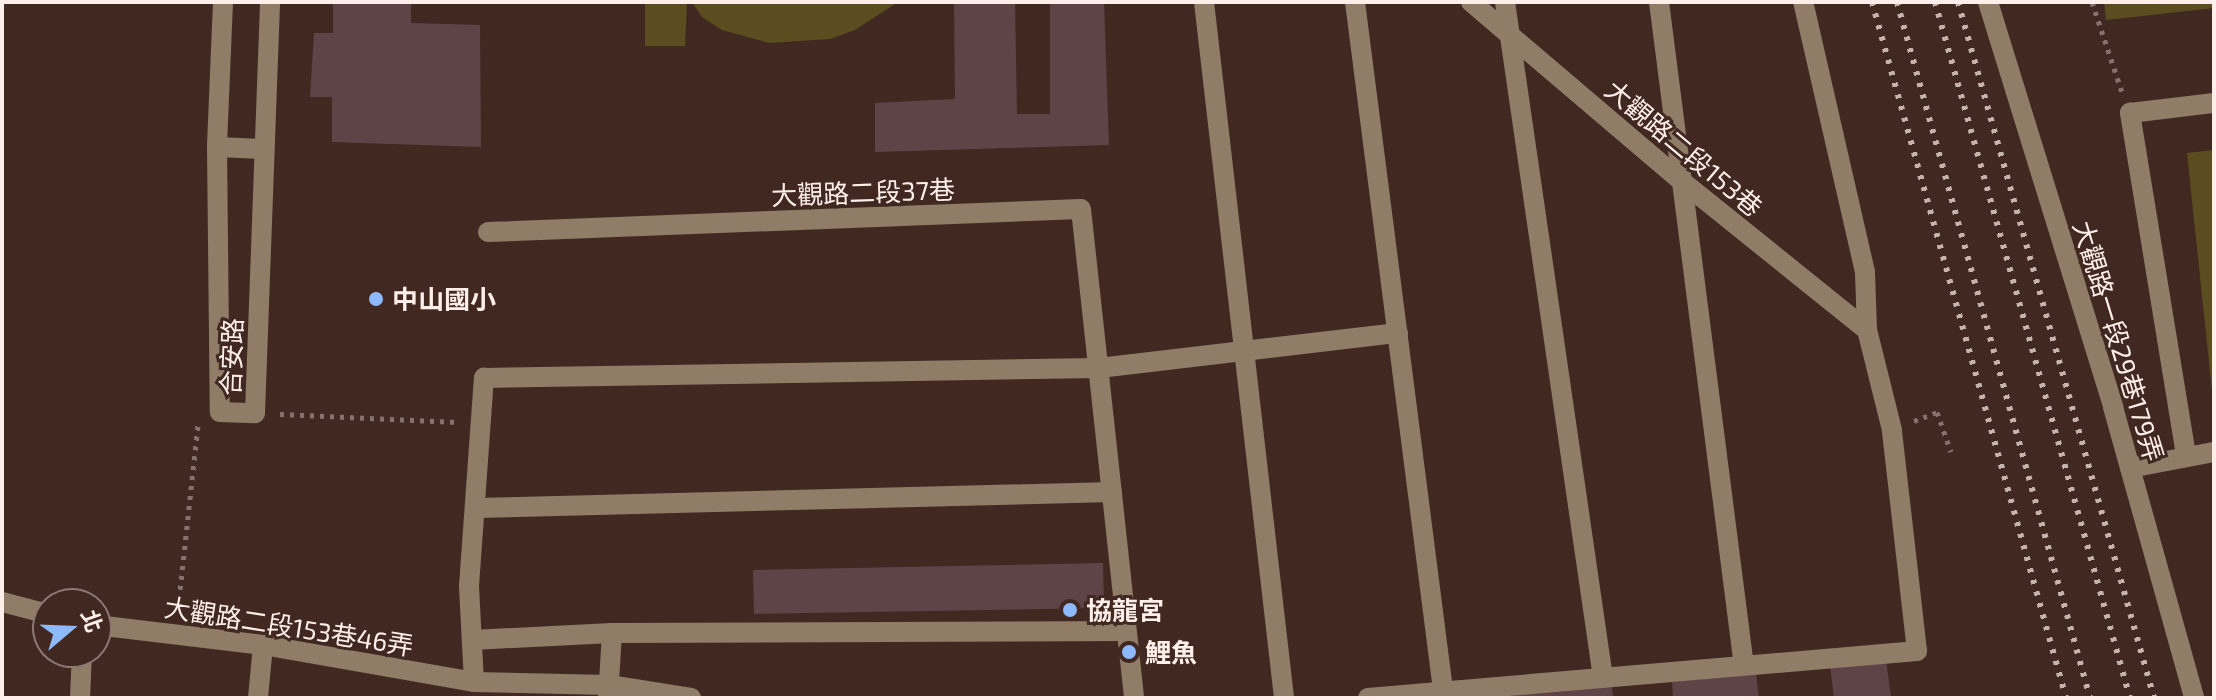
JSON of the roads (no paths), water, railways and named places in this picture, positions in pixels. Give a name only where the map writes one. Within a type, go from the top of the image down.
[{"type":"street","name":"合安路","points":[[223,2],[217,147],[220,412],[255,413],[270,2]]},
{"type":"street","points":[[1204,2],[1284,698]]},
{"type":"street","points":[[1355,2],[1444,695]]},
{"type":"street","name":"大觀路二段153巷","points":[[1471,2],[1679,179],[1867,330]]},
{"type":"street","points":[[1505,2],[1603,678]]},
{"type":"street","points":[[1659,2],[1679,179],[1744,666]]},
{"type":"street","points":[[1368,698],[1444,695],[1917,651],[1892,430],[1867,330],[1865,272],[1803,2]]},
{"type":"street","name":"大觀路一段29巷179弄","points":[[1988,2],[2130,468],[2194,698]]},
{"type":"street","name":"大觀路一段29巷179弄","points":[[2186,455],[2130,113],[2214,103]]},
{"type":"street","points":[[217,147],[264,149]]},
{"type":"street","name":"大觀路二段37巷","points":[[488,232],[1081,209],[1134,698]]},
{"type":"street","points":[[474,682],[469,586],[484,378],[1099,368],[1398,333]]},
{"type":"street","points":[[2130,468],[2214,452]]},
{"type":"street","points":[[476,508],[1112,492]]},
{"type":"street","points":[[2,602],[32,610]]},
{"type":"street","name":"大觀路二段153巷46弄","points":[[112,627],[263,645],[474,682],[691,698]]},
{"type":"street","points":[[472,640],[612,633],[1126,631]]},
{"type":"street","points":[[608,692],[612,633]]},
{"type":"street","points":[[258,698],[263,645]]},
{"type":"street","points":[[80,698],[81,668]]},
{"type":"railway","points":[[1872,2],[2066,698]]},
{"type":"railway","points":[[1897,2],[2090,698]]},
{"type":"railway","points":[[1935,2],[2130,698]]},
{"type":"railway","points":[[1958,2],[2154,698]]},
{"type":"place","name":"中山國小","points":[[376,299]]},
{"type":"place","name":"協龍宮","points":[[1070,610]]},
{"type":"place","name":"鯉魚","points":[[1129,652]]}]
